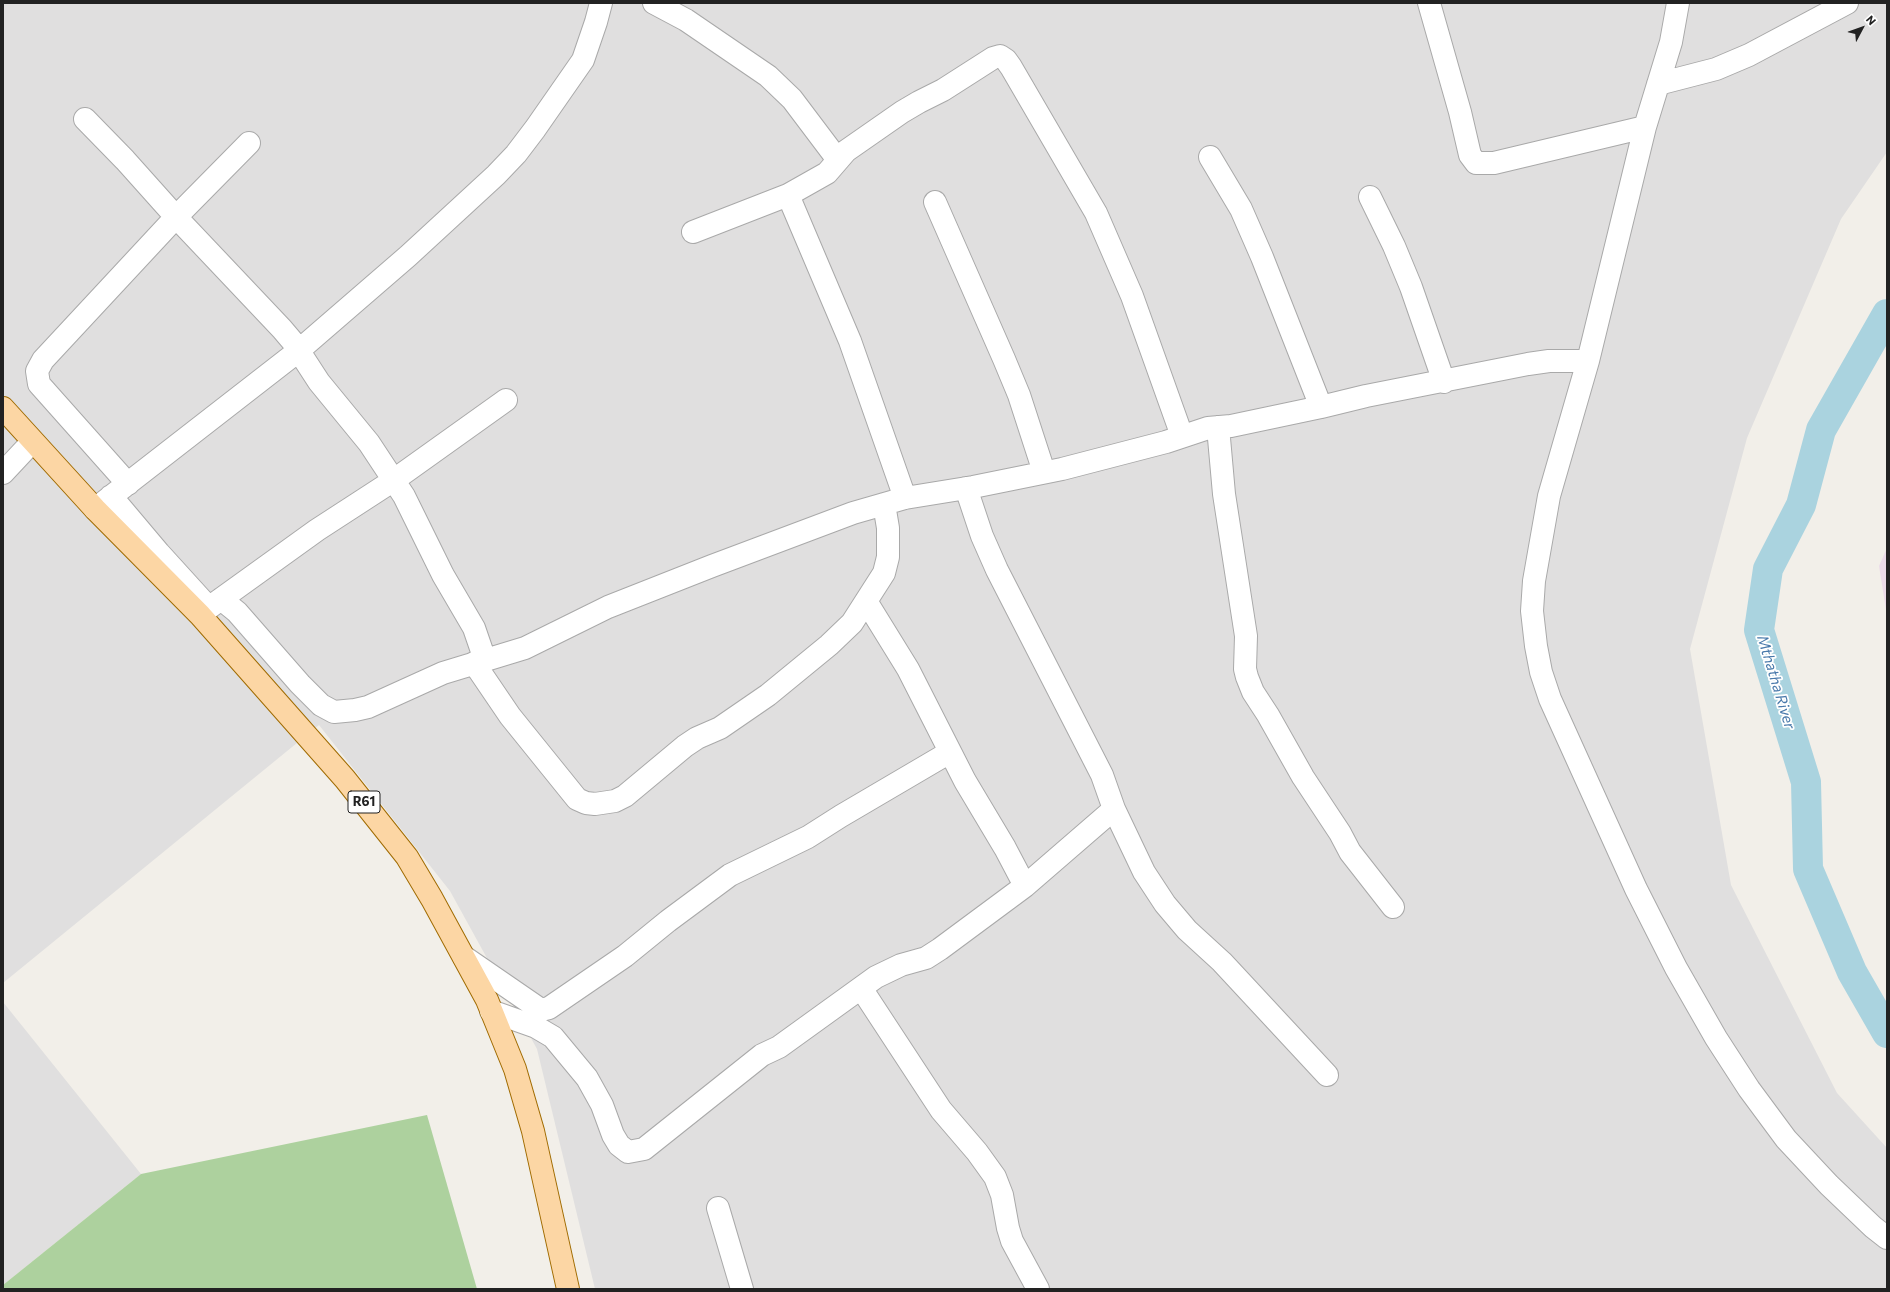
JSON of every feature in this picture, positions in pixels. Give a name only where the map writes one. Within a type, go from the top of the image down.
[{"type":"main road","name":"R61","points":[[3,408],[32,442],[94,509],[210,607],[408,857],[464,957],[491,1011],[515,1069],[533,1131],[568,1289]]},
{"type":"street","points":[[94,509],[299,351],[408,256],[516,154],[554,103],[583,60],[600,3]]},
{"type":"street","points":[[654,3],[686,20],[754,65],[781,87],[807,116],[838,160]]},
{"type":"street","points":[[1429,3],[1460,112],[1469,150],[1476,163],[1494,163],[1645,127]]},
{"type":"street","points":[[1678,3],[1671,42],[1645,127],[1588,361],[1549,496],[1534,581],[1532,611],[1536,646],[1541,672],[1550,699],[1636,889],[1676,968],[1716,1038],[1749,1089],[1786,1139],[1873,1228],[1887,1238]]},
{"type":"street","points":[[1658,84],[1716,69],[1749,55],[1841,4]]},
{"type":"street","points":[[693,232],[788,195],[827,173],[846,151],[919,102],[944,90],[993,58],[1000,56],[1006,60],[1096,212],[1132,296],[1182,436]]},
{"type":"street","points":[[85,119],[282,329],[299,351],[319,382],[369,443],[404,496],[443,575],[474,628],[479,661],[510,716],[577,799],[586,803],[605,804],[625,796],[685,746],[697,738],[725,724],[768,695],[839,636],[852,622],[884,573],[888,557],[888,528],[884,504]]},
{"type":"street","points":[[249,143],[176,217],[43,360],[37,371],[39,384],[120,490],[159,553],[210,607],[237,612],[312,698],[334,712],[368,707],[443,673],[479,661],[504,656],[525,648],[608,608],[712,566],[853,513],[905,498],[966,488],[1044,472],[1218,427],[1321,408],[1366,396],[1549,361],[1588,361]]},
{"type":"street","points":[[1210,157],[1241,209],[1259,250],[1321,408]]},
{"type":"street","points":[[788,195],[850,341],[905,498]]},
{"type":"street","points":[[1370,197],[1394,246],[1411,287],[1444,382]]},
{"type":"street","points":[[935,202],[1016,387],[1044,472]]},
{"type":"street","points":[[210,607],[317,530],[394,480],[506,400]]},
{"type":"street","points":[[1218,427],[1226,501],[1246,636],[1245,669],[1247,677],[1253,692],[1268,715],[1303,777],[1340,833],[1350,852],[1393,907]]},
{"type":"street","points":[[3,473],[32,442]]},
{"type":"street","points":[[966,488],[982,536],[997,570],[1102,775],[1114,809],[1144,872],[1165,904],[1187,930],[1222,962],[1327,1075]]},
{"type":"street","points":[[866,601],[908,669],[950,752],[1025,886]]},
{"type":"street","points":[[464,957],[541,1010],[549,1008],[560,1003],[584,983],[625,956],[668,921],[730,875],[808,838],[842,816],[950,752]]},
{"type":"street","points":[[491,1011],[536,1027],[553,1037],[587,1078],[602,1106],[619,1145],[628,1152],[644,1148],[762,1055],[779,1047],[861,988],[887,971],[926,958],[1025,886],[1114,809]]},
{"type":"street","points":[[861,988],[941,1110],[977,1152],[995,1178],[1002,1195],[1012,1241],[1038,1289]]},
{"type":"street","points":[[718,1208],[742,1289]]},
{"type":"shaded area","points":[[3,3],[1887,3],[1887,152],[1841,219],[1747,438],[1690,649],[1731,885],[1837,1093],[1887,1148],[1887,1289],[595,1289],[537,1049],[450,891],[319,725],[3,983]]},
{"type":"shaded area","points":[[1887,548],[1887,616],[1879,566]]},
{"type":"shaded area","points":[[3,1002],[141,1174],[3,1285]]},
{"type":"green space","points":[[427,1115],[477,1289],[3,1289],[3,1285],[141,1174]]},
{"type":"waterway","name":"Mthatha River","points":[[1887,314],[1821,430],[1801,505],[1768,569],[1759,630],[1806,782],[1808,869],[1852,972],[1887,1033]]}]
